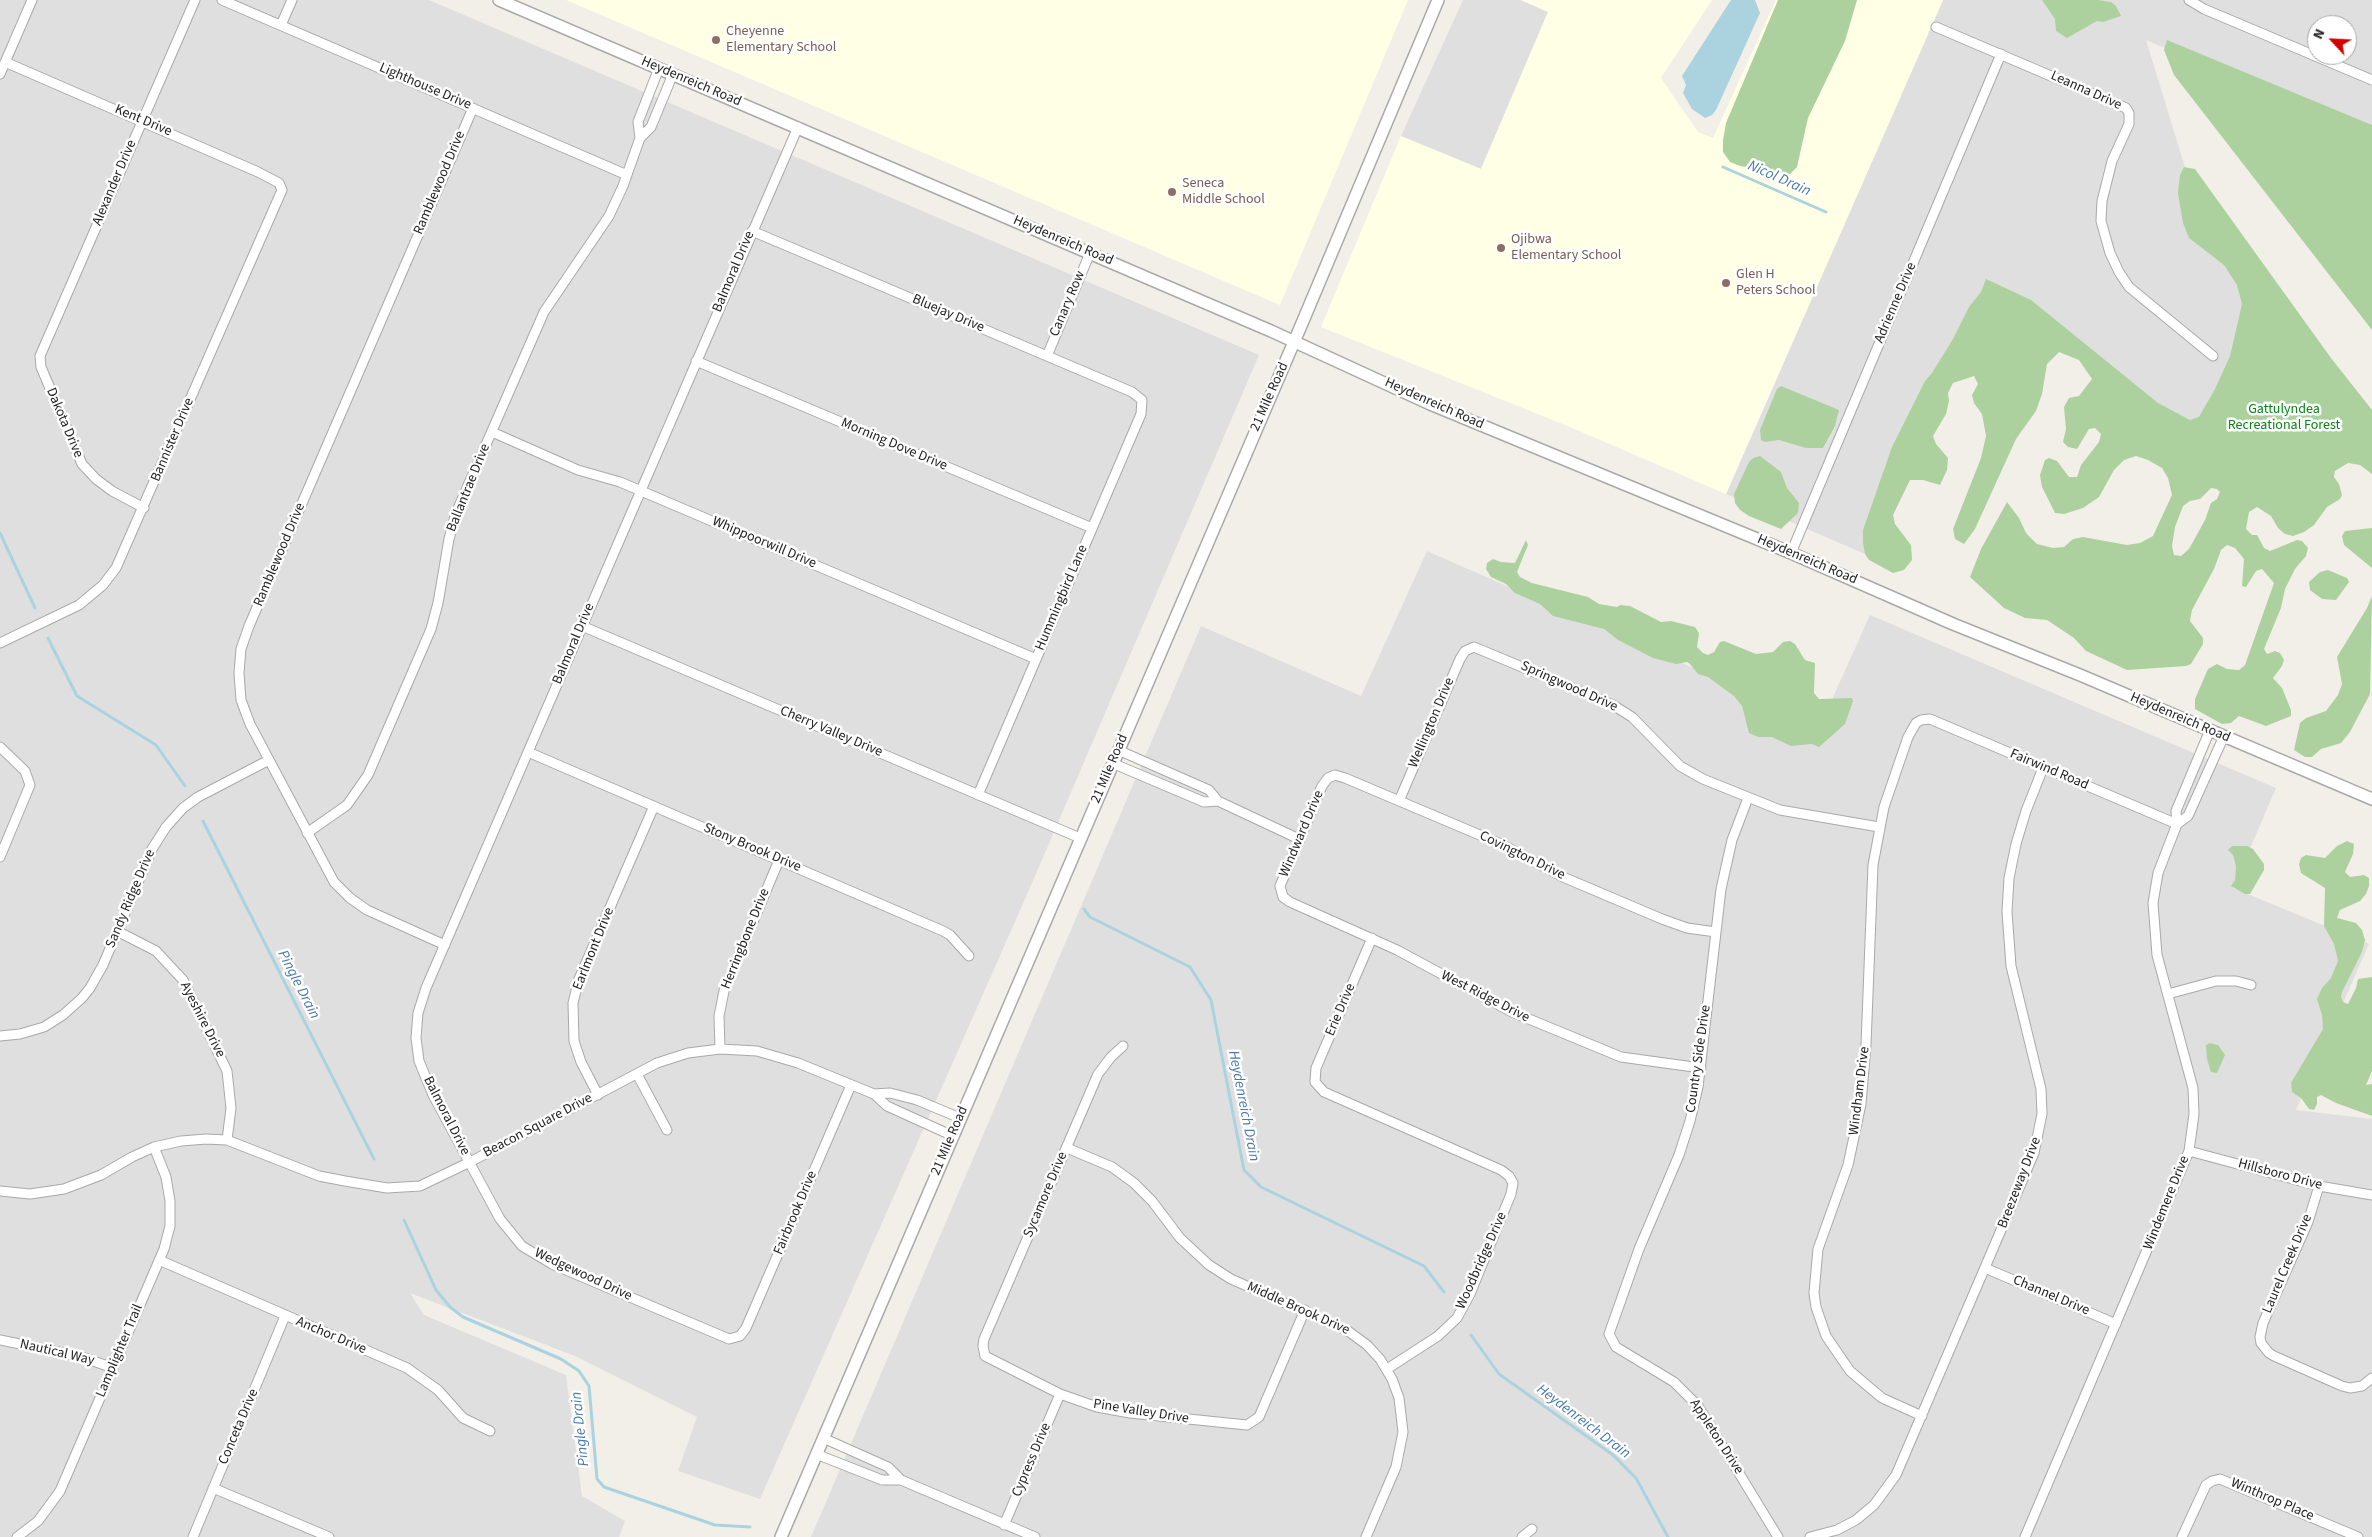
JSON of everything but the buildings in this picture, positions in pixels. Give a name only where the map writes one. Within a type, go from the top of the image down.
[{"type":"street","points":[[0,74],[32,0]]},
{"type":"street","name":"Alexander Drive","points":[[41,367],[40,356],[195,0]]},
{"type":"street","name":"Lighthouse Drive","points":[[222,0],[627,175]]},
{"type":"street","points":[[281,25],[292,0]]},
{"type":"street","name":"Heydenreich Road","points":[[499,0],[1294,341],[1430,404],[1791,553],[1953,624],[2372,799]]},
{"type":"street","name":"21 Mile Road","points":[[780,1537],[1294,341],[1438,0]]},
{"type":"street","points":[[2190,0],[2204,9],[2372,80]]},
{"type":"street","name":"Leanna Drive","points":[[1936,27],[2126,108],[2129,113],[2129,124],[2112,161],[2102,201],[2102,221],[2110,253],[2129,287],[2213,356]]},
{"type":"street","name":"Adrienne Drive","points":[[1791,553],[2001,54]]},
{"type":"street","name":"Kent Drive","points":[[5,62],[142,120],[279,183]]},
{"type":"street","name":"Ballantrae Drive","points":[[640,138],[638,122],[659,68]]},
{"type":"street","name":"Ballantrae Drive","points":[[307,833],[347,805],[368,776],[430,629],[438,603],[452,526],[544,312],[609,216],[627,175],[640,138],[651,127],[673,74]]},
{"type":"street","name":"Ramblewood Drive","points":[[445,945],[377,916],[358,905],[334,882],[250,724],[241,700],[239,667],[245,637],[473,108]]},
{"type":"street","name":"Balmoral Drive","points":[[470,1162],[422,1071],[418,1050],[418,1013],[426,988],[798,127]]},
{"type":"street","name":"Bannister Drive","points":[[0,643],[74,609],[94,594],[111,576],[122,559],[282,190],[279,183]]},
{"type":"street","name":"Bluejay Drive","points":[[752,231],[1132,392],[1142,400]]},
{"type":"street","name":"Canary Row","points":[[1047,356],[1090,253]]},
{"type":"street","name":"Morning Dove Drive","points":[[696,361],[1092,528]]},
{"type":"street","name":"Dakota Drive","points":[[41,367],[82,464],[96,479],[112,491],[144,508]]},
{"type":"street","name":"Hummingbird Lane","points":[[978,795],[1141,414],[1142,400]]},
{"type":"street","name":"Whippoorwill Drive","points":[[492,432],[578,470],[620,482],[1036,658]]},
{"type":"street","name":"Cherry Valley Drive","points":[[582,626],[1080,838]]},
{"type":"street","name":"Springwood Drive","points":[[1469,648],[1482,649],[1613,705],[1632,717],[1680,766],[1703,779],[1748,798],[1792,813],[1879,827]]},
{"type":"street","name":"Wellington Drive","points":[[1399,800],[1460,659],[1469,648]]},
{"type":"street","name":"Fairwind Road","points":[[1921,720],[1930,720],[2177,824]]},
{"type":"street","name":"Windham Drive","points":[[1921,720],[1911,730],[1905,744],[1879,827],[1871,885],[1863,1090],[1848,1165],[1818,1249],[1814,1293],[1816,1307],[1826,1336],[1850,1371],[1882,1398],[1922,1416]]},
{"type":"street","name":"Windemere Drive","points":[[2025,1537],[2189,1151],[2194,1114],[2192,1088],[2157,955],[2153,903],[2160,866],[2177,824],[2176,811],[2210,730]]},
{"type":"street","name":"Windemere Drive","points":[[2177,824],[2188,816],[2224,736]]},
{"type":"street","points":[[0,748],[25,771],[30,785],[0,857]]},
{"type":"street","points":[[1118,750],[1209,790],[1218,801],[1299,839]]},
{"type":"street","name":"Stony Brook Drive","points":[[528,752],[943,931],[950,935],[969,956]]},
{"type":"street","name":"Sandy Ridge Drive","points":[[0,1036],[20,1034],[44,1027],[73,1007],[94,982],[152,849],[174,817],[198,798],[269,760]]},
{"type":"street","points":[[1112,763],[1204,802],[1218,801]]},
{"type":"street","name":"Breezeway Drive","points":[[1810,1537],[1847,1526],[1874,1505],[1896,1475],[2034,1153],[2042,1114],[2039,1076],[2011,966],[2007,912],[2009,878],[2016,844],[2026,811],[2043,768]]},
{"type":"street","name":"Covington Drive","points":[[1331,776],[1345,778],[1501,844],[1563,877],[1662,919],[1687,928],[1716,932]]},
{"type":"street","name":"Windward Drive","points":[[1282,894],[1281,881],[1324,782],[1331,776]]},
{"type":"street","name":"Country Side Drive","points":[[1610,1339],[1611,1327],[1634,1263],[1685,1138],[1694,1104],[1701,1068],[1716,932],[1728,856],[1748,798]]},
{"type":"street","name":"Earlmont Drive","points":[[598,1095],[581,1062],[574,1041],[573,1003],[579,979],[654,806]]},
{"type":"street","name":"Herringbone Drive","points":[[720,1049],[719,1016],[724,991],[779,860]]},
{"type":"street","name":"West Ridge Drive","points":[[1282,894],[1290,902],[1372,938],[1496,1005],[1598,1049],[1631,1059],[1701,1068]]},
{"type":"street","name":"Ayeshire Drive","points":[[117,931],[156,951],[183,980],[227,1071],[231,1108],[227,1140]]},
{"type":"street","name":"Erie Drive","points":[[1372,938],[1316,1068],[1315,1082],[1324,1092],[1501,1170],[1512,1179]]},
{"type":"street","points":[[2168,994],[2216,981],[2236,981],[2251,985]]},
{"type":"street","name":"Sycamore Drive","points":[[983,1352],[984,1339],[1098,1074],[1111,1057],[1123,1046]]},
{"type":"street","name":"Beacon Square Drive","points":[[0,1191],[30,1194],[64,1189],[101,1176],[132,1157],[154,1147],[195,1140],[227,1140],[319,1176],[387,1188],[420,1186],[671,1058],[720,1049],[744,1049],[798,1062],[874,1094],[887,1106],[953,1136]]},
{"type":"street","points":[[637,1074],[667,1130]]},
{"type":"street","name":"Fairbrook Drive","points":[[736,1338],[746,1328],[851,1084]]},
{"type":"street","name":"Beacon Square Drive","points":[[874,1094],[890,1093],[917,1100],[960,1118]]},
{"type":"street","name":"Lamplighter Trail","points":[[17,1537],[38,1521],[56,1498],[159,1260],[170,1226],[170,1200],[166,1177],[154,1147]]},
{"type":"street","name":"Middle Brook Drive","points":[[1067,1148],[1112,1167],[1134,1183],[1152,1201],[1180,1238],[1209,1265],[1236,1281],[1305,1310],[1358,1337],[1375,1353],[1387,1370],[1399,1398],[1403,1432],[1396,1467],[1366,1537]]},
{"type":"street","name":"Hillsboro Drive","points":[[2189,1151],[2319,1186],[2372,1195]]},
{"type":"street","name":"Wedgewood Drive","points":[[470,1162],[503,1224],[514,1238],[531,1252],[552,1264],[725,1338],[736,1338]]},
{"type":"street","name":"Woodbridge Drive","points":[[1387,1370],[1438,1336],[1460,1312],[1470,1294],[1511,1194],[1512,1179]]},
{"type":"street","name":"Laurel Creek Drive","points":[[2319,1186],[2308,1222],[2263,1323],[2260,1337],[2262,1344],[2274,1356],[2342,1386],[2350,1388],[2362,1386],[2372,1378]]},
{"type":"street","name":"Anchor Drive","points":[[159,1260],[420,1375],[438,1390],[463,1418],[490,1431]]},
{"type":"street","name":"Channel Drive","points":[[1985,1268],[2116,1324]]},
{"type":"street","name":"Pine Valley Drive","points":[[983,1352],[995,1363],[1060,1394],[1097,1407],[1130,1413],[1242,1425],[1252,1423],[1259,1417],[1305,1310]]},
{"type":"street","name":"Conceta Drive","points":[[193,1537],[285,1316]]},
{"type":"street","name":"Appleton Drive","points":[[1610,1339],[1616,1347],[1674,1382],[1690,1396],[1707,1420],[1778,1537]]},
{"type":"street","name":"Nautical Way","points":[[0,1340],[82,1357],[113,1368]]},
{"type":"street","name":"Cypress Drive","points":[[1004,1525],[1060,1394]]},
{"type":"street","points":[[823,1438],[888,1467],[900,1480]]},
{"type":"street","points":[[816,1454],[875,1478],[900,1480],[1035,1537]]},
{"type":"street","name":"Winthrop Place","points":[[2182,1537],[2202,1491],[2212,1481],[2226,1481],[2358,1537]]},
{"type":"street","points":[[212,1488],[329,1537]]},
{"type":"street","points":[[1522,1537],[1532,1529]]},
{"type":"shaded area","points":[[0,0],[429,0],[1259,355],[1029,890],[760,1499],[678,1471],[697,1417],[575,1356],[410,1293],[424,1315],[566,1375],[582,1496],[625,1521],[619,1537],[0,1537]]},
{"type":"shaded area","name":"Seneca Middle School","points":[[566,0],[1408,0],[1280,305]]},
{"type":"shaded area","points":[[1463,0],[1521,0],[1548,12],[1481,169],[1401,136]]},
{"type":"shaded area","points":[[1521,0],[1712,0],[1661,78],[1698,132],[1713,138],[1776,0],[1943,0],[1726,494],[1570,427],[1321,327],[1401,136],[1481,169],[1548,12]]},
{"type":"shaded area","points":[[1943,0],[2372,0],[2372,136],[2146,40],[2191,187],[2263,312],[2198,432],[1987,279],[1865,554],[1726,494]]},
{"type":"shaded area","points":[[1427,551],[1821,724],[1870,615],[2276,788],[2233,888],[2369,944],[2296,1110],[2372,1119],[2372,1537],[811,1537],[1201,626],[1361,696]]},
{"type":"green space","points":[[1778,0],[1857,0],[1845,41],[1808,118],[1797,167],[1790,174],[1740,166],[1730,162],[1723,152],[1726,123]]},
{"type":"green space","points":[[2042,0],[2098,0],[2111,2],[2116,6],[2121,16],[2103,22],[2097,21],[2067,38],[2056,31],[2055,19]]},
{"type":"green space","points":[[2167,40],[2372,125],[2372,330],[2174,75],[2164,50]]},
{"type":"green space","name":"Gattulyndea Recreational Forest","points":[[2184,167],[2195,169],[2331,358],[2372,410],[2372,474],[2360,465],[2348,463],[2335,471],[2334,477],[2339,484],[2342,495],[2340,499],[2327,507],[2314,525],[2304,532],[2293,536],[2285,534],[2278,528],[2271,516],[2257,507],[2249,512],[2246,529],[2252,535],[2257,535],[2264,548],[2270,551],[2297,540],[2302,541],[2308,548],[2306,556],[2295,569],[2285,589],[2281,608],[2264,649],[2267,654],[2275,651],[2280,653],[2284,660],[2273,678],[2282,688],[2291,710],[2291,716],[2266,726],[2239,716],[2231,723],[2222,724],[2195,709],[2195,699],[2208,669],[2217,664],[2227,669],[2239,670],[2245,665],[2274,583],[2262,569],[2256,571],[2246,587],[2242,586],[2244,559],[2235,548],[2227,545],[2221,550],[2214,569],[2192,610],[2190,621],[2203,638],[2203,644],[2191,664],[2186,666],[2127,670],[2086,651],[2074,638],[2047,620],[2025,618],[2004,608],[1970,577],[1981,549],[2007,502],[2019,518],[2026,533],[2037,544],[2053,548],[2064,547],[2073,539],[2083,537],[2127,545],[2140,543],[2153,536],[2172,495],[2168,478],[2162,468],[2148,460],[2136,456],[2124,460],[2114,470],[2099,497],[2083,508],[2064,514],[2055,513],[2042,487],[2040,475],[2045,460],[2049,458],[2057,461],[2069,477],[2077,477],[2081,465],[2099,442],[2101,434],[2095,428],[2089,429],[2077,449],[2068,447],[2063,442],[2066,429],[2064,407],[2069,398],[2079,396],[2092,379],[2079,360],[2059,352],[2047,364],[2042,394],[2036,411],[2016,439],[1975,529],[1964,544],[1955,539],[1953,529],[1981,458],[1986,436],[1982,414],[1974,403],[1972,395],[1978,384],[1974,376],[1953,383],[1948,393],[1949,401],[1946,414],[1933,436],[1936,444],[1948,458],[1947,470],[1940,485],[1923,480],[1910,480],[1893,515],[1895,524],[1911,545],[1912,560],[1904,570],[1893,573],[1869,560],[1865,554],[1863,543],[1863,530],[1892,447],[1925,381],[1953,339],[1969,307],[1981,292],[1986,279],[2031,300],[2158,403],[2190,420],[2199,417],[2215,389],[2230,356],[2242,304],[2237,285],[2224,265],[2189,238],[2183,223],[2178,193],[2180,175]],"holes":[[[2211,488],[2217,489],[2220,492],[2217,499],[2211,503],[2205,520],[2189,549],[2181,556],[2174,555],[2172,546],[2175,527],[2183,506],[2190,501],[2200,499]]]},
{"type":"green space","points":[[1781,386],[1839,410],[1835,426],[1823,448],[1806,448],[1779,440],[1765,442],[1761,440],[1760,430],[1777,389]]},
{"type":"green space","points":[[1760,456],[1781,472],[1787,488],[1799,503],[1798,513],[1781,529],[1749,516],[1740,510],[1735,503],[1734,494],[1749,462],[1753,458]]},
{"type":"green space","points":[[2372,528],[2372,568],[2344,545],[2342,536],[2345,531]]},
{"type":"green space","points":[[1526,540],[1528,545],[1517,572],[1520,577],[1532,583],[1588,597],[1599,604],[1617,607],[1620,605],[1630,606],[1661,622],[1671,621],[1695,627],[1699,633],[1697,647],[1708,655],[1714,652],[1720,642],[1724,641],[1756,654],[1773,652],[1783,642],[1790,641],[1795,644],[1805,660],[1815,663],[1814,693],[1819,699],[1852,698],[1853,701],[1845,724],[1819,747],[1812,744],[1791,746],[1772,737],[1758,737],[1749,733],[1742,706],[1734,696],[1708,677],[1698,674],[1687,662],[1676,664],[1653,658],[1618,640],[1604,629],[1553,616],[1540,604],[1515,593],[1506,584],[1491,577],[1486,569],[1487,563],[1493,559],[1501,562],[1515,563]]},
{"type":"green space","points":[[2328,570],[2347,578],[2349,582],[2336,600],[2322,599],[2310,590],[2309,582],[2320,572]]},
{"type":"green space","points":[[2372,596],[2370,694],[2350,732],[2341,743],[2321,749],[2312,757],[2305,757],[2294,750],[2300,723],[2306,718],[2326,711],[2338,695],[2342,684],[2337,657],[2367,608]]},
{"type":"green space","points":[[2347,841],[2354,844],[2353,854],[2345,872],[2350,877],[2364,875],[2369,878],[2369,886],[2366,894],[2360,901],[2340,910],[2337,918],[2356,923],[2362,930],[2365,940],[2362,952],[2341,997],[2343,1002],[2348,1004],[2358,979],[2372,977],[2372,1071],[2366,1085],[2372,1084],[2372,1116],[2336,1103],[2321,1095],[2317,1097],[2317,1104],[2314,1110],[2309,1109],[2301,1098],[2292,1092],[2291,1083],[2323,1029],[2322,1015],[2317,999],[2322,988],[2331,978],[2338,961],[2334,944],[2324,926],[2325,888],[2301,873],[2299,864],[2301,858],[2306,855],[2325,858],[2337,846]]},
{"type":"green space","points":[[2232,846],[2247,846],[2253,849],[2264,864],[2264,870],[2250,894],[2245,894],[2231,886],[2235,880],[2236,866],[2233,855],[2228,850]]},
{"type":"green space","points":[[2210,1043],[2218,1045],[2225,1055],[2217,1073],[2211,1072],[2207,1059],[2206,1045]]},
{"type":"water","points":[[1731,0],[1755,0],[1760,13],[1716,110],[1712,115],[1705,118],[1692,109],[1683,93],[1686,85],[1682,76]]},
{"type":"waterway","name":"Nicol Drain","points":[[1723,167],[1826,212]]},
{"type":"waterway","name":"Pingle Drain","points":[[0,533],[35,608]]},
{"type":"waterway","name":"Pingle Drain","points":[[48,638],[77,696],[156,745],[185,786]]},
{"type":"waterway","name":"Pingle Drain","points":[[203,821],[374,1159]]},
{"type":"waterway","name":"Heydenreich Drain","points":[[1084,909],[1090,917],[1190,967],[1211,1000],[1244,1170],[1261,1187],[1424,1266],[1444,1292]]},
{"type":"waterway","name":"Pingle Drain","points":[[404,1220],[436,1290],[450,1307],[463,1317],[561,1359],[579,1371],[589,1386],[597,1479],[604,1487],[715,1525],[750,1527]]},
{"type":"waterway","name":"Heydenreich Drain","points":[[1471,1335],[1499,1374],[1613,1455],[1636,1478],[1668,1537]]},
{"type":"place","name":"Cheyenne Elementary School","points":[[716,40]]},
{"type":"place","name":"Seneca Middle School","points":[[1172,192]]},
{"type":"place","name":"Ojibwa Elementary School","points":[[1501,248]]},
{"type":"place","name":"Glen H Peters School","points":[[1726,283]]}]
